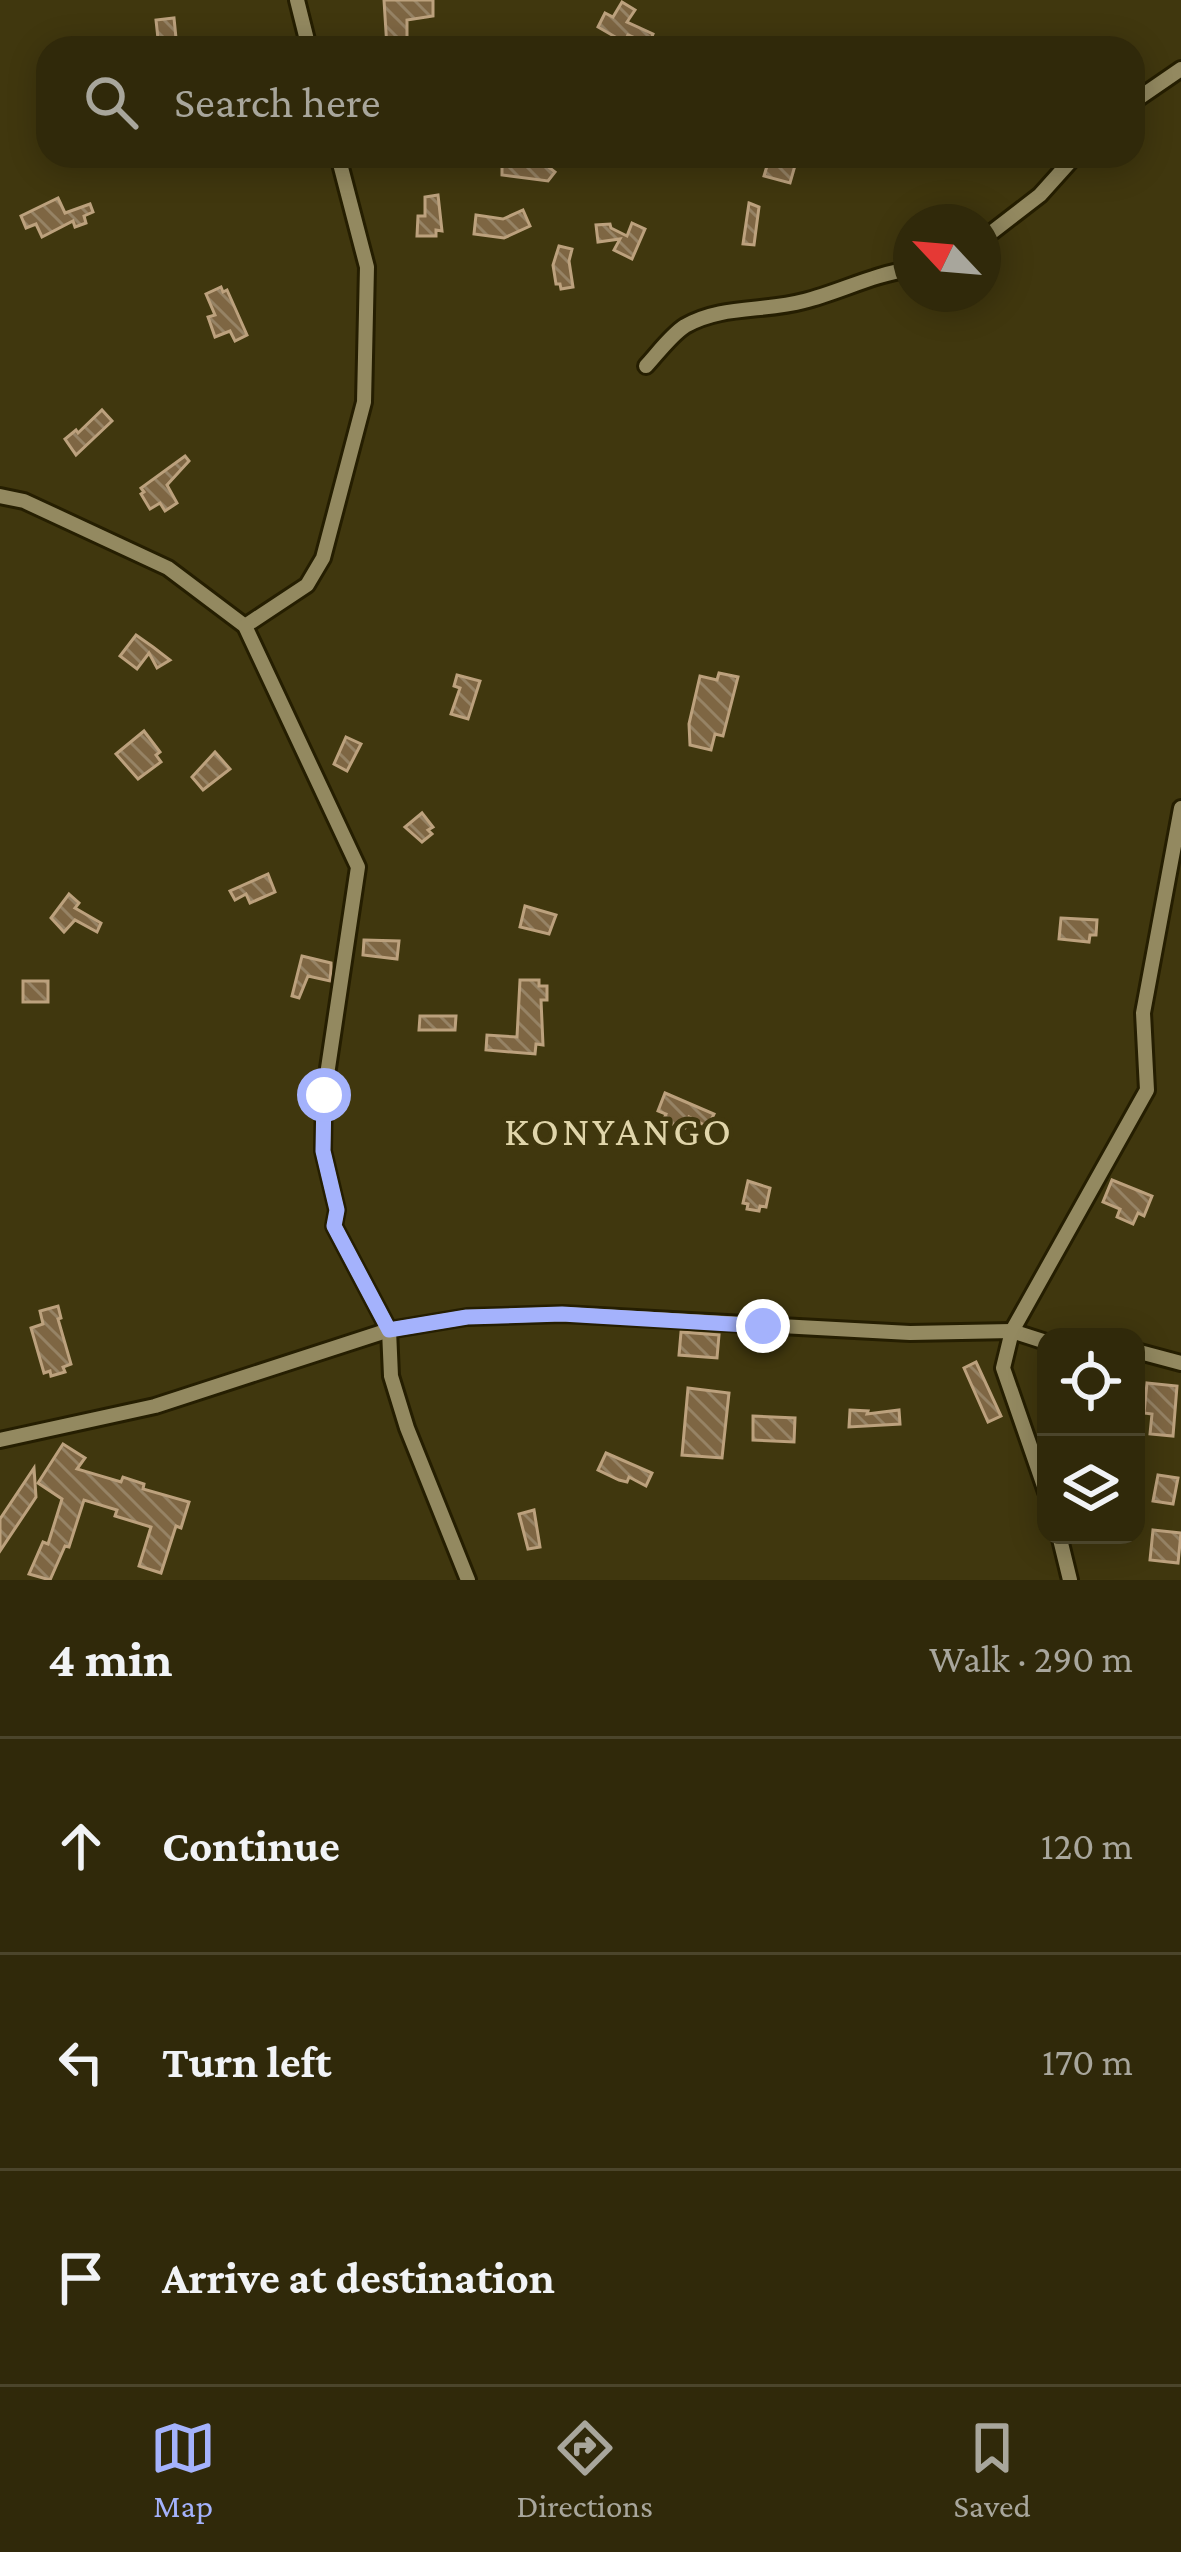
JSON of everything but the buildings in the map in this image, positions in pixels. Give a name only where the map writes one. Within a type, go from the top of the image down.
[{"type":"street","points":[[297,0],[307,36]]},
{"type":"street","points":[[1145,94],[1181,70]]},
{"type":"street","points":[[245,626],[307,585],[323,558],[364,402],[367,267],[341,168]]},
{"type":"street","points":[[1001,225],[1040,195],[1064,168]]},
{"type":"street","points":[[646,366],[682,328],[722,311],[804,302],[893,272]]},
{"type":"street","points":[[0,496],[24,501],[168,568],[245,626],[358,867],[324,1095],[323,1151],[337,1210],[334,1226],[389,1330],[391,1376],[407,1428],[468,1580]]},
{"type":"street","points":[[1037,1466],[1003,1368],[1012,1331],[1147,1090],[1143,1013],[1181,808]]},
{"type":"street","points":[[0,1440],[155,1406],[389,1330],[467,1317],[562,1314],[910,1333],[1012,1331],[1037,1339]]},
{"type":"street","points":[[1145,1354],[1181,1363]]},
{"type":"street","points":[[1061,1544],[1070,1580]]},
{"type":"district","name":"KONYANGO","points":[[619,1130]]},
{"type":"route","points":[[324,1095],[323,1151],[337,1210],[334,1226],[389,1330],[467,1317],[562,1314],[763,1326]]}]
